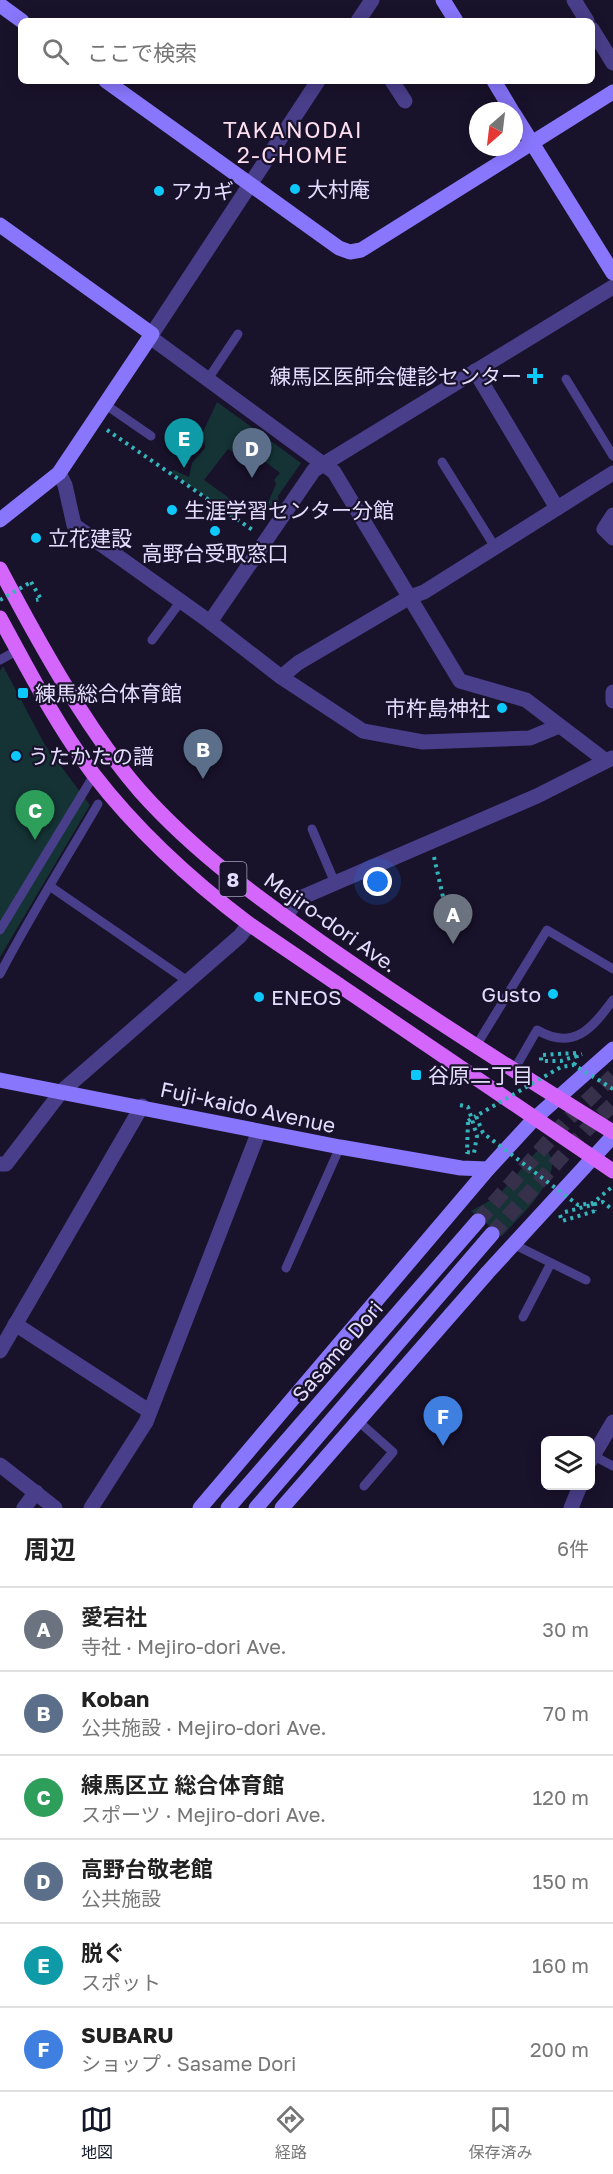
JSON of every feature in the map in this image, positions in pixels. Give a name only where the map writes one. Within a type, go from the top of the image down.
[{"type":"main road","points":[[443,0],[454,18]]},
{"type":"main road","points":[[0,5],[18,18]]},
{"type":"main road","points":[[110,84],[339,248],[356,252],[613,92]]},
{"type":"main road","points":[[496,84],[507,102]]},
{"type":"main road","points":[[523,128],[613,273]]},
{"type":"main road","points":[[0,225],[151,335],[59,473],[0,520]]},
{"type":"main road","name":"Mejiro-dori Ave.","points":[[0,569],[46,652],[106,748],[139,790],[175,828],[223,872],[285,917],[476,1046],[613,1134]]},
{"type":"main road","name":"8","points":[[0,618],[66,735],[94,775],[163,852],[206,891],[249,924],[591,1157]]},
{"type":"main road","points":[[200,1508],[488,1169],[534,1119],[613,1048]]},
{"type":"main road","name":"Fuji-kaido Avenue","points":[[0,1080],[142,1106],[340,1147],[461,1168],[488,1169]]},
{"type":"main road","points":[[282,1508],[513,1244],[613,1134]]},
{"type":"main road","points":[[591,1157],[613,1171]]},
{"type":"main road","name":"Sasame Dori","points":[[228,1508],[478,1221]]},
{"type":"main road","name":"Sasame Dori","points":[[256,1508],[492,1234]]},
{"type":"street","points":[[360,18],[372,0]]},
{"type":"street","points":[[574,0],[585,18]]},
{"type":"street","points":[[595,34],[613,63]]},
{"type":"street","points":[[285,917],[298,899],[537,796],[609,760],[570,731],[558,726],[526,700],[460,681],[334,472],[151,335],[316,84]]},
{"type":"street","points":[[394,84],[405,101]]},
{"type":"street","points":[[210,622],[314,470],[613,287]]},
{"type":"street","points":[[475,371],[558,508]]},
{"type":"street","points":[[59,473],[65,485],[74,525],[281,676],[363,731],[423,742],[530,738],[558,726]]},
{"type":"street","points":[[281,676],[298,663],[410,597],[424,592],[613,473]]},
{"type":"street","points":[[613,515],[604,529],[613,538]]},
{"type":"street","points":[[613,692],[613,701]]},
{"type":"street","points":[[0,1164],[6,1164],[62,1091],[186,980],[240,936],[249,924]]},
{"type":"street","points":[[0,1350],[142,1106]]},
{"type":"street","points":[[91,1508],[146,1422],[259,1131]]},
{"type":"street","points":[[15,1324],[149,1412]]},
{"type":"street","points":[[595,1454],[613,1422]]},
{"type":"street","points":[[0,1465],[55,1508]]},
{"type":"street","points":[[571,1508],[578,1490]]},
{"type":"street","points":[[24,1508],[36,1492]]},
{"type":"lane","points":[[208,379],[238,334]]},
{"type":"lane","points":[[566,379],[613,456]]},
{"type":"lane","points":[[106,405],[151,436]]},
{"type":"lane","points":[[442,462],[495,547]]},
{"type":"lane","points":[[152,640],[181,601]]},
{"type":"lane","points":[[0,660],[18,650]]},
{"type":"lane","points":[[0,930],[94,775]]},
{"type":"lane","points":[[0,974],[29,919],[51,886],[98,804]]},
{"type":"lane","points":[[312,829],[335,883]]},
{"type":"lane","points":[[51,886],[186,980]]},
{"type":"lane","points":[[476,1046],[546,930],[613,969]]},
{"type":"lane","points":[[514,1070],[537,1030],[553,1039],[567,1039],[583,1034],[613,1000]]},
{"type":"lane","points":[[286,1268],[340,1147]]},
{"type":"lane","points":[[513,1244],[586,1280]]},
{"type":"lane","points":[[523,1317],[551,1263]]},
{"type":"lane","points":[[358,1421],[393,1452],[363,1485]]},
{"type":"lane","points":[[595,1460],[613,1466]]},
{"type":"path","points":[[95,422],[267,540]]},
{"type":"path","points":[[0,600],[29,584]]},
{"type":"path","points":[[430,842],[448,919]]},
{"type":"path","points":[[574,1065],[577,1059],[576,1053],[541,1054],[541,1061],[561,1061],[586,1052]]},
{"type":"path","points":[[467,1152],[468,1120],[561,1067],[574,1065],[613,1089]]},
{"type":"path","points":[[460,1105],[468,1107],[477,1136],[474,1153]]},
{"type":"path","points":[[476,1116],[483,1133],[578,1205],[593,1203],[613,1186]]},
{"type":"path","points":[[560,1214],[603,1202],[613,1210]]},
{"type":"path","points":[[562,1221],[595,1211],[593,1203]]},
{"type":"green space","points":[[217,402],[301,463],[278,496],[277,510],[272,509],[268,503],[276,484],[274,480],[280,473],[254,453],[247,461],[228,449],[204,480],[229,498],[223,508],[170,472],[174,470],[189,477],[192,463],[205,448],[203,432]]},
{"type":"green space","points":[[3,666],[45,745],[90,805],[0,957],[0,671]]},
{"type":"green space","points":[[543,1148],[551,1157],[552,1168],[548,1180],[530,1206],[502,1236],[471,1211],[498,1196],[536,1152]]},
{"type":"tunnel","points":[[478,1221],[568,1119],[613,1076]]},
{"type":"tunnel","points":[[492,1234],[585,1131],[613,1104]]},
{"type":"place","name":"大村庵","points":[[295,189]]},
{"type":"place","name":"アカギ","points":[[159,191]]},
{"type":"place","name":"練馬区医師会健診センター","points":[[535,376]]},
{"type":"place","name":"脱ぐ","points":[[184,468]]},
{"type":"place","name":"高野台敬老館","points":[[252,478]]},
{"type":"place","name":"生涯学習センター分館","points":[[172,510]]},
{"type":"place","name":"高野台受取窓口","points":[[215,531]]},
{"type":"place","name":"立花建設","points":[[36,538]]},
{"type":"place","name":"練馬総合体育館","points":[[23,693]]},
{"type":"place","name":"市杵島神社","points":[[502,708]]},
{"type":"place","name":"うたかたの譜","points":[[16,756]]},
{"type":"place","name":"Koban","points":[[203,779]]},
{"type":"place","name":"練馬区立 総合体育館","points":[[35,840]]},
{"type":"place","name":"愛宕社","points":[[453,944]]},
{"type":"place","name":"Gusto","points":[[553,994]]},
{"type":"place","name":"ENEOS","points":[[259,997]]},
{"type":"place","name":"谷原二丁目","points":[[416,1075]]},
{"type":"place","name":"SUBARU","points":[[443,1446]]},
{"type":"district","name":"TAKANODAI 2-CHOME","points":[[293,142]]}]
